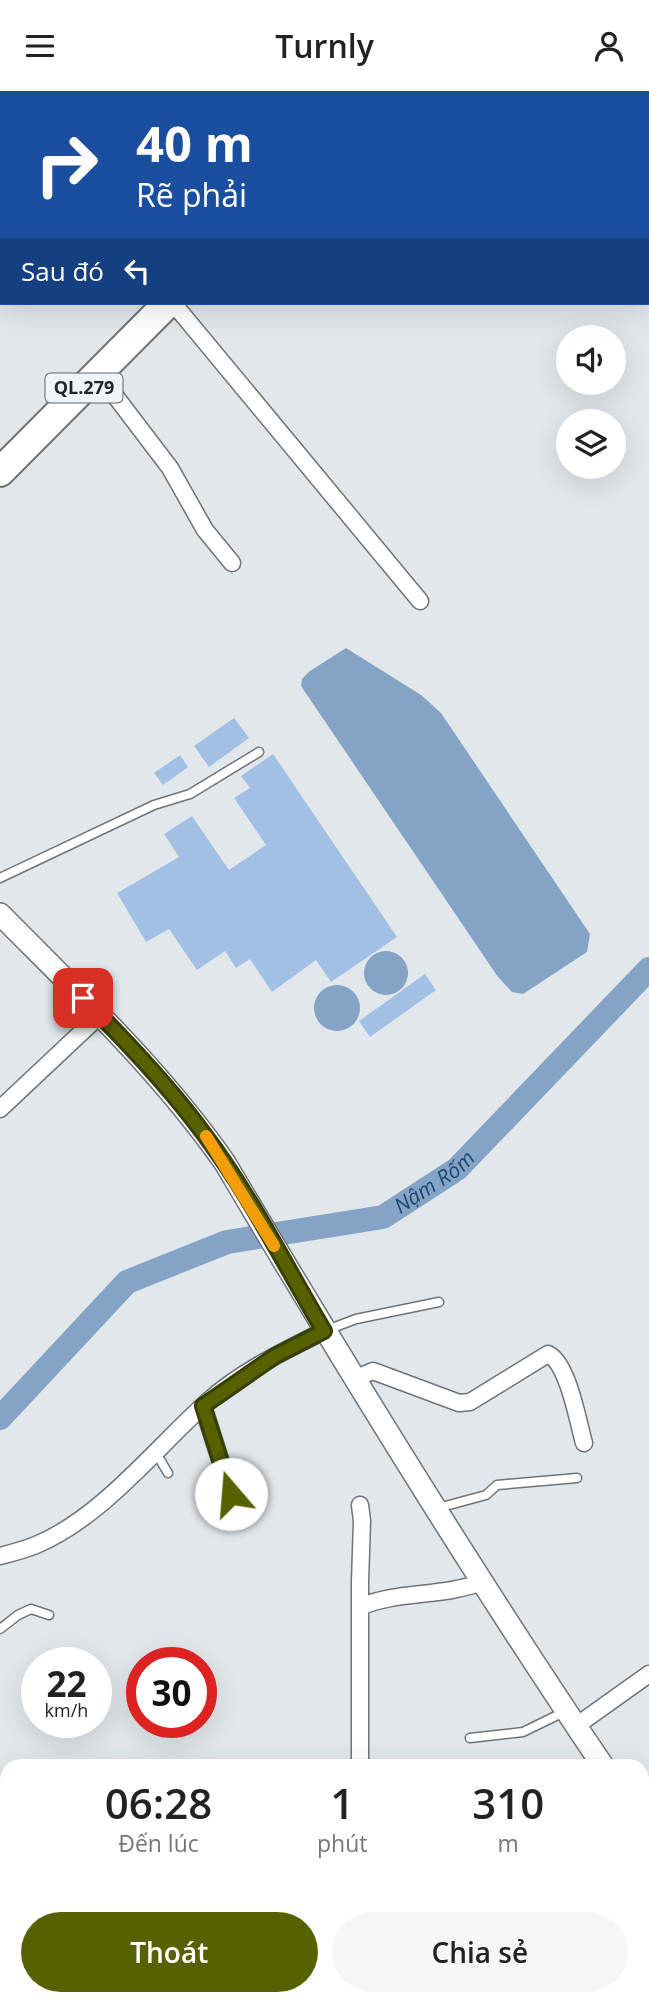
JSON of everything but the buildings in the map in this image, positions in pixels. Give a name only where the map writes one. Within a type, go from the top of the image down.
[{"type":"highway","name":"QL.279","points":[[1,467],[166,305]]},
{"type":"street","points":[[175,305],[420,601]]},
{"type":"street","points":[[96,376],[117,397],[170,468],[205,530],[232,563]]},
{"type":"street","points":[[0,914],[100,1015],[176,1099],[225,1163],[435,1509],[598,1759]]},
{"type":"street","points":[[0,1109],[100,1015]]},
{"type":"street","points":[[0,1556],[37,1545],[83,1518],[139,1470],[203,1406],[321,1325]]},
{"type":"street","points":[[354,1379],[373,1371],[458,1403],[470,1402],[548,1354],[556,1359],[568,1386],[584,1443]]},
{"type":"street","points":[[203,1406],[231,1494]]},
{"type":"street","points":[[360,1505],[360,1759]]},
{"type":"street","points":[[360,1607],[372,1602],[442,1593],[482,1582]]},
{"type":"street","points":[[571,1718],[649,1675]]},
{"type":"lane","points":[[0,878],[154,805],[190,794],[259,752]]},
{"type":"lane","points":[[321,1325],[439,1302]]},
{"type":"lane","points":[[156,1453],[168,1473]]},
{"type":"lane","points":[[435,1509],[486,1495],[497,1485],[577,1478]]},
{"type":"lane","points":[[0,1629],[31,1609],[48,1615]]},
{"type":"lane","points":[[470,1738],[523,1732],[571,1718]]},
{"type":"water","points":[[346,648],[421,695],[441,713],[590,934],[587,952],[523,994],[512,992],[498,977],[301,686],[302,679],[310,671]]},
{"type":"water","points":[[386,951],[395,952],[402,957],[407,964],[407,982],[402,989],[395,994],[386,995],[377,994],[370,989],[365,982],[364,973],[365,964],[370,957],[377,952]]},
{"type":"water","points":[[337,985],[353,992],[360,1008],[353,1024],[337,1031],[321,1024],[314,1008],[321,992]]},
{"type":"waterway","name":"Nậm Rốm","points":[[0,1418],[127,1282],[227,1242],[383,1217],[457,1169],[649,969]]},
{"type":"slow traffic","points":[[206,1136],[274,1246]]},
{"type":"route","points":[[83,998],[204,1132],[324,1331],[275,1356],[203,1406],[231,1494]]}]
